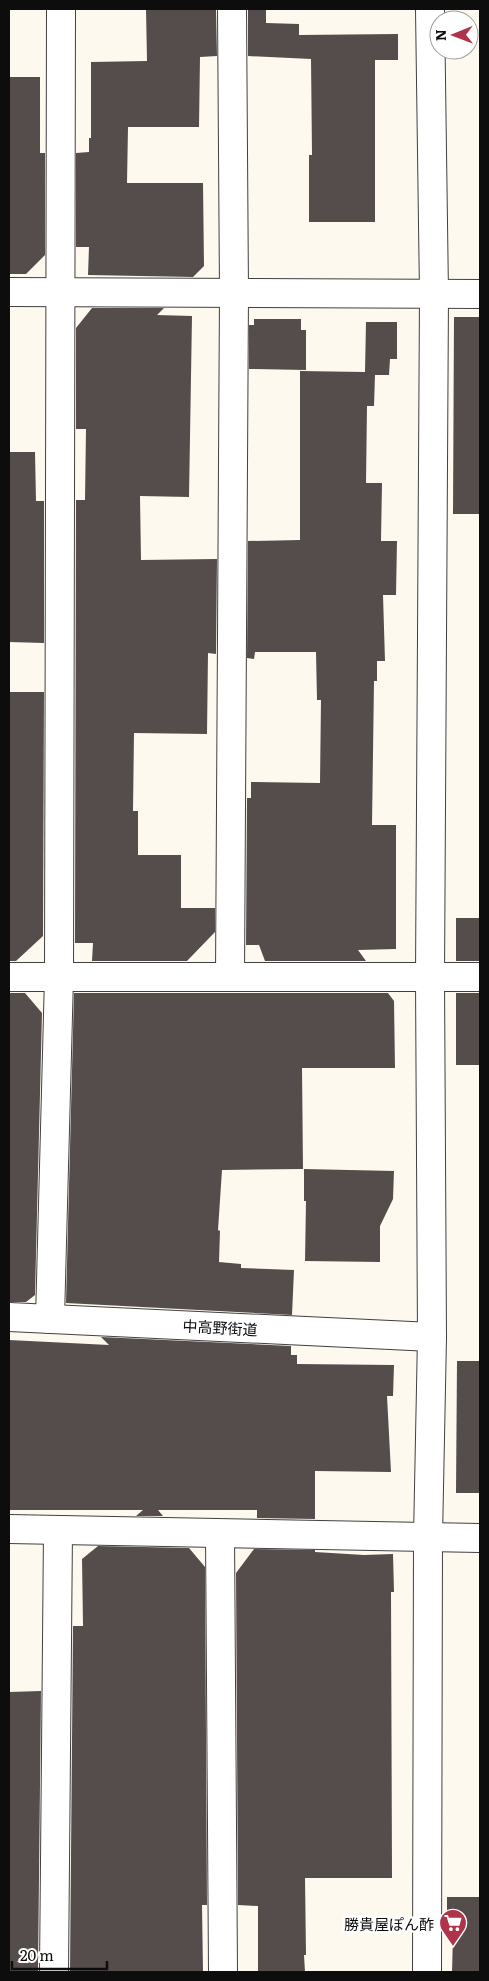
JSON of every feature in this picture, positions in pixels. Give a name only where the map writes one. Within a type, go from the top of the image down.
[{"type":"street","points":[[50,1319],[59,977],[61,9]]},
{"type":"street","points":[[230,977],[234,293],[232,9]]},
{"type":"street","points":[[428,1972],[428,1538],[432,1337],[430,977],[434,294],[430,9]]},
{"type":"street","points":[[9,292],[480,294]]},
{"type":"street","points":[[9,977],[480,977]]},
{"type":"street","name":"中高野街道","points":[[9,1317],[432,1337]]},
{"type":"street","points":[[9,1529],[480,1538]]},
{"type":"street","points":[[54,1972],[58,1530]]},
{"type":"street","points":[[220,1534],[223,1972]]},
{"type":"building","points":[[146,9],[216,9],[217,56],[200,57],[199,127],[128,127],[127,183],[203,183],[204,266],[193,277],[88,275],[89,247],[76,247],[76,153],[89,152],[89,138],[91,138],[91,62],[147,61]]},
{"type":"building","points":[[248,9],[266,9],[266,23],[299,24],[299,35],[398,34],[398,60],[375,60],[375,222],[309,222],[309,155],[312,155],[311,59],[248,56]]},
{"type":"building","points":[[9,77],[40,77],[40,153],[45,153],[45,255],[26,274],[9,274]]},
{"type":"building","points":[[92,308],[164,308],[157,315],[192,316],[189,497],[140,496],[141,560],[217,559],[216,654],[208,653],[207,734],[134,733],[133,811],[138,811],[138,855],[181,855],[181,908],[215,908],[215,932],[187,961],[92,961],[93,943],[75,943],[76,500],[85,500],[86,429],[76,429],[76,328]]},
{"type":"building","points":[[454,317],[480,317],[480,514],[453,514]]},
{"type":"building","points":[[254,319],[301,319],[301,330],[306,330],[306,370],[249,369],[249,325],[254,325]]},
{"type":"building","points":[[366,322],[397,322],[397,359],[390,359],[389,375],[375,375],[374,406],[367,406],[366,483],[382,483],[381,541],[397,541],[396,595],[383,595],[385,661],[377,661],[377,681],[374,681],[372,825],[396,825],[396,949],[358,950],[366,961],[265,961],[259,945],[246,945],[247,798],[251,798],[251,782],[320,783],[321,700],[317,700],[316,652],[255,652],[254,659],[247,658],[248,541],[300,540],[300,371],[365,372]]},
{"type":"building","points":[[9,452],[35,452],[36,501],[44,501],[44,643],[9,642]]},
{"type":"building","points":[[9,692],[44,692],[43,936],[16,961],[9,961]]},
{"type":"building","points":[[456,918],[480,918],[480,961],[456,961]]},
{"type":"building","points":[[9,993],[25,993],[42,1013],[35,1295],[26,1302],[9,1302]]},
{"type":"building","points":[[74,993],[388,993],[394,1001],[395,1068],[302,1068],[303,1169],[222,1170],[218,1230],[220,1231],[219,1262],[241,1264],[241,1268],[294,1270],[292,1315],[66,1303]]},
{"type":"building","points":[[456,993],[480,993],[480,1065],[456,1065]]},
{"type":"building","points":[[304,1169],[394,1171],[393,1199],[380,1226],[380,1262],[305,1261],[306,1201],[304,1201]]},
{"type":"building","points":[[101,1337],[291,1346],[291,1355],[297,1355],[297,1364],[394,1365],[393,1396],[387,1396],[391,1472],[315,1471],[315,1519],[257,1518],[257,1510],[158,1510],[163,1516],[136,1516],[143,1510],[9,1510],[9,1340],[109,1345]]},
{"type":"building","points":[[457,1361],[480,1361],[480,1493],[456,1493]]},
{"type":"building","points":[[98,1546],[189,1548],[205,1567],[207,1905],[202,1905],[203,1972],[70,1972],[73,1626],[83,1626],[82,1559]]},
{"type":"building","points":[[254,1549],[315,1550],[315,1552],[364,1555],[393,1554],[394,1592],[391,1592],[392,1878],[305,1878],[305,1972],[258,1972],[258,1906],[238,1905],[236,1573]]},
{"type":"building","points":[[41,1691],[38,1972],[9,1972],[9,1692]]},
{"type":"building","points":[[447,1897],[480,1897],[480,1972],[452,1972],[453,1935],[447,1935]]},
{"type":"place","name":"勝貴屋ぽん酢","points":[[453,1947]]}]
